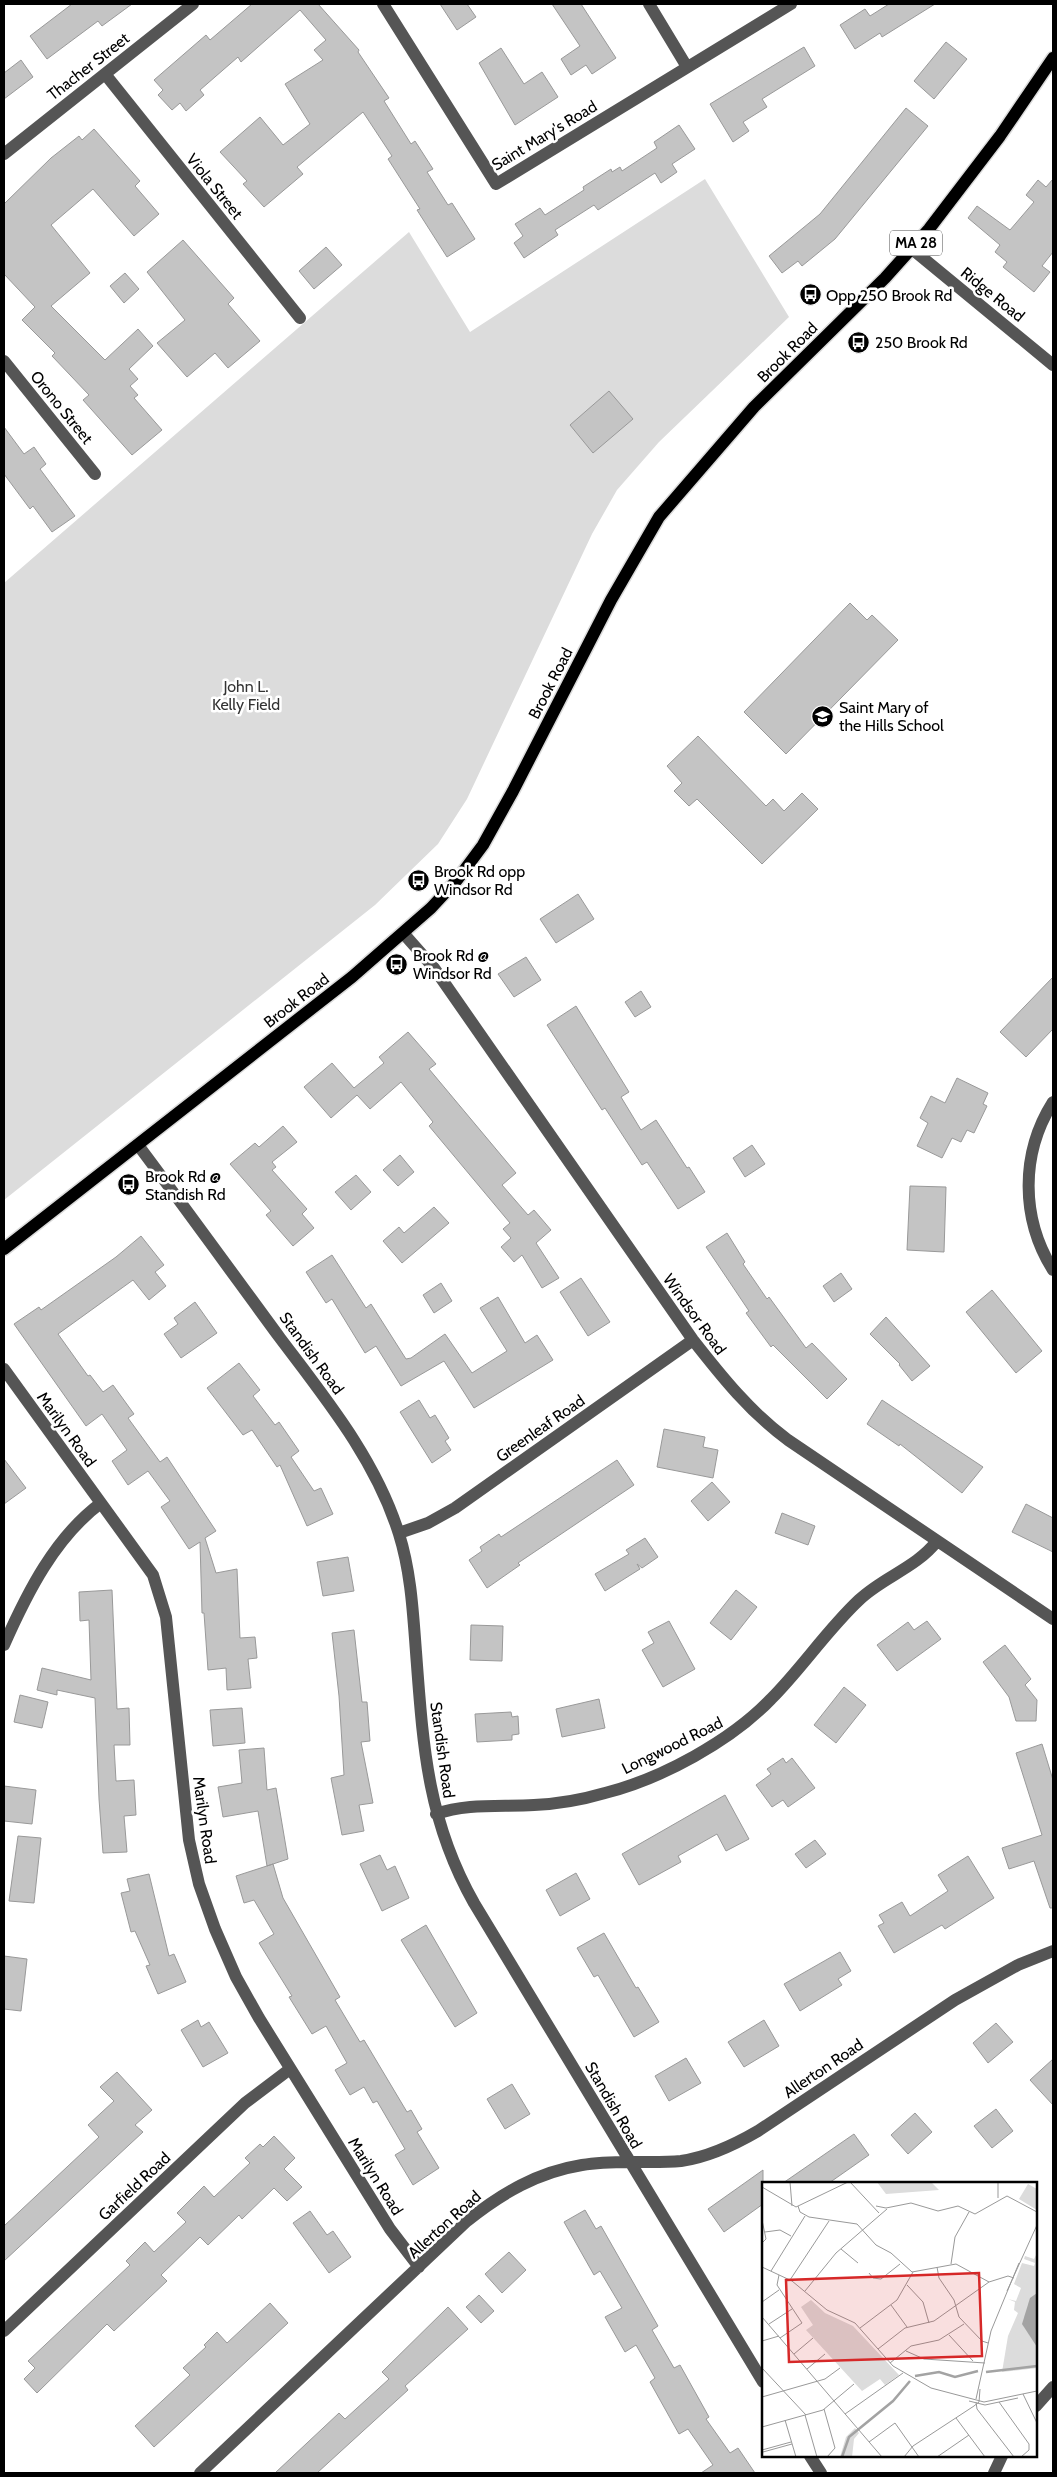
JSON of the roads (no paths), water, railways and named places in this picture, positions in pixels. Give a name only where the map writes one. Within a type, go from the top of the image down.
[{"type":"main road","name":"Brook Road","points":[[4,1249],[404,934],[457,880],[494,828],[610,600],[659,517],[754,407],[912,249],[974,172],[1053,58]]},
{"type":"street","name":"Thacher Street","points":[[4,154],[193,4]]},
{"type":"street","name":"Saint Mary's Road","points":[[383,4],[496,184],[791,4]]},
{"type":"street","points":[[649,4],[687,67]]},
{"type":"street","name":"Viola Street","points":[[105,74],[300,318]]},
{"type":"street","name":"Ridge Road","points":[[912,249],[1053,365]]},
{"type":"street","name":"Orono Street","points":[[4,360],[95,474]]},
{"type":"street","name":"Windsor Road","points":[[404,934],[434,968],[694,1340],[727,1383],[773,1428],[1053,1620]]},
{"type":"street","points":[[1053,1102],[1046,1113],[1034,1146],[1028,1183],[1031,1218],[1035,1234],[1053,1270]]},
{"type":"street","name":"Standish Road","points":[[138,1145],[350,1434],[378,1486],[399,1533],[412,1603],[426,1771],[436,1814],[462,1883],[762,2380]]},
{"type":"street","name":"Greenleaf Road","points":[[399,1533],[428,1523],[455,1508],[694,1340]]},
{"type":"street","name":"Marilyn Road","points":[[4,1369],[146,1562],[158,1587],[166,1617],[186,1819],[199,1884],[215,1930],[236,1977],[290,2069],[390,2230],[419,2267]]},
{"type":"street","points":[[4,1645],[24,1602],[56,1549],[78,1522],[101,1502]]},
{"type":"street","name":"Longwood Road","points":[[436,1814],[461,1808],[552,1804],[589,1798],[649,1777],[713,1745],[746,1724],[772,1698],[861,1598],[892,1575],[913,1564],[937,1541]]},
{"type":"street","name":"Allerton Road","points":[[200,2473],[468,2220],[519,2185],[581,2165],[628,2161],[681,2160],[721,2150],[741,2141],[968,1991],[1018,1965],[1053,1951]]},
{"type":"street","name":"Garfield Road","points":[[4,2331],[245,2103],[290,2069]]},
{"type":"street","points":[[1037,2405],[1053,2387]]},
{"type":"street","points":[[811,2457],[822,2473]]},
{"type":"street","points":[[994,2473],[1002,2457]]},
{"type":"place","name":"Opp 250 Brook Rd","points":[[810,295]]},
{"type":"place","name":"250 Brook Rd","points":[[859,342]]},
{"type":"place","name":"Saint Mary of the Hills School","points":[[823,716]]},
{"type":"place","name":"Brook Rd opp Windsor Rd","points":[[418,880]]},
{"type":"place","name":"Brook Rd @ Windsor Rd","points":[[397,964]]},
{"type":"place","name":"Brook Rd @ Standish Rd","points":[[129,1185]]},
{"type":"park label","name":"John L. Kelly Field","points":[[246,695]]}]
